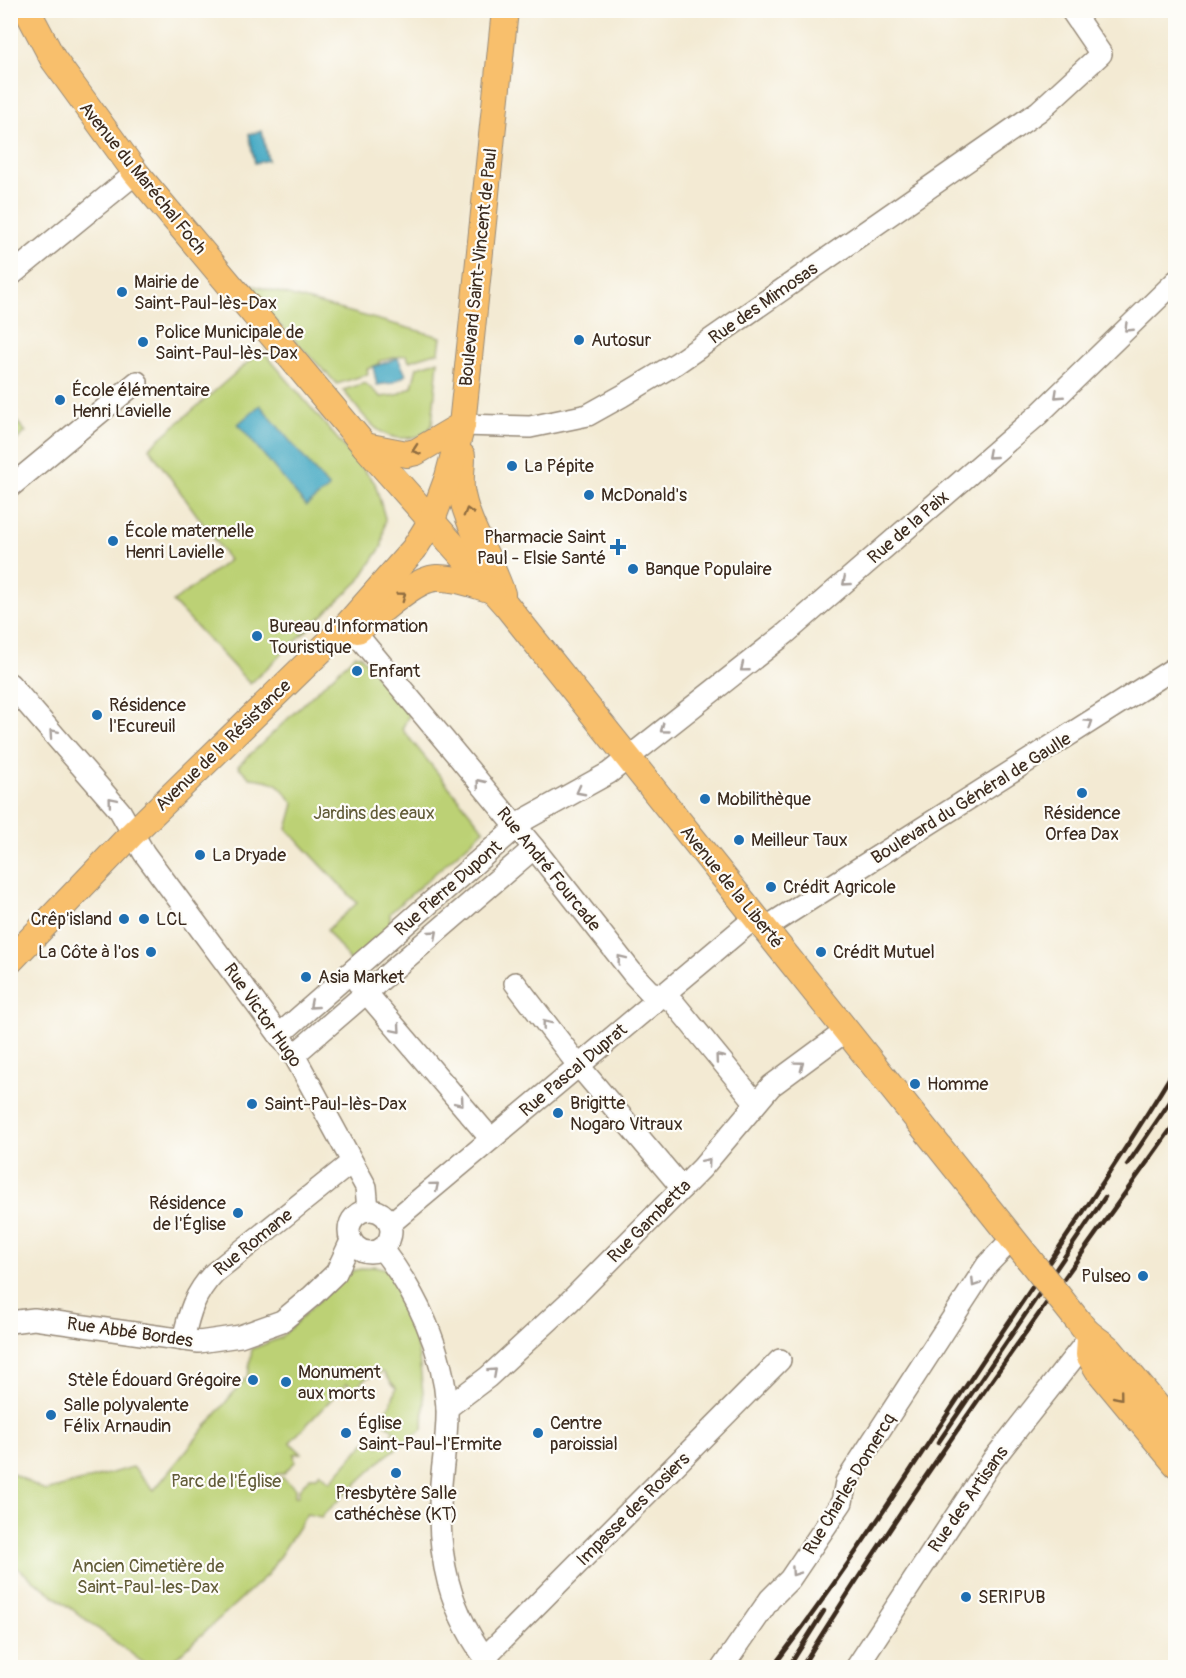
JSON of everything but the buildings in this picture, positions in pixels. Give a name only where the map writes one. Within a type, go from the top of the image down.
[{"type":"main road","name":"Avenue du Maréchal Foch","points":[[27,10],[53,59],[136,173],[366,446],[432,520]]},
{"type":"main road","name":"Boulevard Saint-Vincent de Paul","points":[[432,520],[448,477],[462,425],[505,10]]},
{"type":"main road","points":[[366,446],[407,454],[416,452],[462,425]]},
{"type":"main road","points":[[462,425],[462,490],[471,523],[493,566],[499,597]]},
{"type":"main road","name":"Avenue de la Liberté","points":[[432,520],[499,597],[761,922],[1090,1337]]},
{"type":"main road","name":"Avenue de la Résistance","points":[[10,961],[85,886],[134,832],[347,630],[414,549],[432,520]]},
{"type":"main road","name":"Avenue de la Résistance","points":[[347,630],[419,584],[434,578],[453,579],[499,597]]},
{"type":"main road","name":"Avenue de la Résistance","points":[[10,937],[70,882],[110,856]]},
{"type":"main road","points":[[1176,1429],[1100,1339],[1090,1337],[1089,1355],[1098,1370],[1176,1464]]},
{"type":"street","name":"Rue des Mimosas","points":[[462,425],[530,427],[588,415],[677,363],[1039,111],[1101,54],[1071,10]]},
{"type":"street","points":[[10,276],[136,173]]},
{"type":"street","name":"Rue de la Paix","points":[[627,757],[786,634],[1039,414],[1176,281]]},
{"type":"street","points":[[10,487],[137,382]]},
{"type":"street","name":"Rue André Fourcade","points":[[347,630],[534,848],[634,975],[650,992],[664,995],[756,1103]]},
{"type":"street","name":"Boulevard du Général de Gaulle","points":[[761,922],[1176,667]]},
{"type":"street","name":"Rue Victor Hugo","points":[[10,684],[120,811],[150,861],[294,1055],[366,1187],[368,1210]]},
{"type":"street","name":"Rue Pierre Dupont","points":[[279,1035],[526,819],[594,783],[627,757]]},
{"type":"street","name":"Rue Pierre Dupont","points":[[294,1055],[534,848]]},
{"type":"street","name":"Rue Pascal Duprat","points":[[390,1224],[578,1065],[664,995],[761,922]]},
{"type":"street","points":[[349,974],[491,1139]]},
{"type":"street","points":[[515,983],[578,1065],[682,1188]]},
{"type":"street","name":"Rue Gambetta","points":[[447,1408],[488,1377],[558,1312],[682,1188],[771,1086],[847,1030]]},
{"type":"street","name":"Rue Romane","points":[[183,1340],[191,1303],[206,1281],[352,1162]]},
{"type":"street","points":[[368,1210],[382,1213],[390,1224],[391,1235],[382,1249],[370,1253],[363,1251],[351,1241],[348,1232],[350,1222],[360,1212],[368,1210]]},
{"type":"street","name":"Rue Abbé Bordes","points":[[10,1322],[34,1319],[199,1342],[230,1339],[257,1332],[282,1321],[336,1273],[351,1241]]},
{"type":"street","name":"Rue Charles Domercq","points":[[722,1668],[770,1599],[790,1579],[842,1502],[846,1482],[987,1265],[1021,1248]]},
{"type":"street","points":[[382,1249],[420,1307],[442,1368],[447,1408],[441,1486],[443,1555],[455,1609],[489,1662]]},
{"type":"street","name":"Rue des Artisans","points":[[856,1668],[993,1461],[1090,1337]]},
{"type":"street","name":"Impasse des Rosiers","points":[[489,1662],[780,1360]]},
{"type":"green space","points":[[237,281],[441,337],[439,352],[409,361],[406,355],[379,361],[379,364],[367,369],[368,374],[337,384]]},
{"type":"green space","points":[[262,350],[375,483],[385,518],[382,546],[359,581],[250,684],[173,602],[229,560],[149,448]]},
{"type":"green space","points":[[438,361],[432,425],[419,436],[397,438],[387,435],[363,415],[343,390],[365,383],[381,397],[397,395],[412,387],[417,367]]},
{"type":"green space","points":[[10,414],[26,432],[11,445],[10,445]]},
{"type":"green space","name":"Jardins des eaux","points":[[355,655],[360,655],[409,715],[402,729],[484,830],[390,913],[390,932],[353,965],[327,930],[357,903],[287,829],[294,804],[284,791],[276,784],[266,780],[250,778],[238,766]]},
{"type":"green space","points":[[374,1266],[388,1269],[405,1290],[419,1357],[424,1402],[423,1429],[385,1457],[321,1517],[307,1514],[268,1574],[166,1667],[149,1667],[11,1563],[10,1472],[46,1491],[133,1467],[154,1490],[248,1375],[252,1349],[280,1338],[348,1272]],"holes":[[[383,1372],[396,1388],[391,1404],[379,1417],[394,1431],[379,1446],[370,1437],[330,1482],[320,1472],[317,1477],[310,1477],[299,1489],[299,1496],[295,1496],[295,1488],[283,1478],[276,1478],[276,1474],[283,1474],[295,1462],[294,1454],[301,1453],[290,1442],[347,1383],[354,1391],[366,1378]]]},
{"type":"water","points":[[262,131],[268,160],[255,163],[249,134]]},
{"type":"water","points":[[398,358],[406,375],[392,383],[377,385],[373,367]]},
{"type":"water","points":[[260,405],[329,488],[306,506],[238,424]]},
{"type":"railway","points":[[772,1668],[882,1514],[1106,1177],[1176,1067]]},
{"type":"railway","points":[[1127,1165],[1176,1093]]},
{"type":"railway","points":[[801,1668],[937,1460],[1176,1122]]},
{"type":"railway","points":[[938,1443],[1105,1197]]},
{"type":"railway","points":[[788,1668],[824,1611]]},
{"type":"place","name":"Mairie de Saint-Paul-lès-Dax","points":[[122,292]]},
{"type":"place","name":"Autosur","points":[[579,340]]},
{"type":"place","name":"Police Municipale de Saint-Paul-lès-Dax","points":[[143,342]]},
{"type":"place","name":"École élémentaire Henri Lavielle","points":[[60,400]]},
{"type":"place","name":"La Pépite","points":[[512,466]]},
{"type":"place","name":"McDonald's","points":[[589,495]]},
{"type":"place","name":"École maternelle Henri Lavielle","points":[[113,541]]},
{"type":"place","name":"Pharmacie Saint Paul - Elsie Santé","points":[[618,547]]},
{"type":"place","name":"Banque Populaire","points":[[633,569]]},
{"type":"place","name":"Bureau d'Information Touristique","points":[[257,636]]},
{"type":"place","name":"Enfant","points":[[357,671]]},
{"type":"place","name":"Résidence l'Ecureuil","points":[[97,715]]},
{"type":"place","name":"Résidence Orfea Dax","points":[[1082,793]]},
{"type":"place","name":"Mobilithèque","points":[[705,799]]},
{"type":"place","name":"Meilleur Taux","points":[[739,840]]},
{"type":"place","name":"La Dryade","points":[[200,855]]},
{"type":"place","name":"Crédit Agricole","points":[[771,887]]},
{"type":"place","name":"Crêp'island","points":[[124,919]]},
{"type":"place","name":"LCL","points":[[144,919]]},
{"type":"place","name":"La Côte à l'os","points":[[151,952]]},
{"type":"place","name":"Crédit Mutuel","points":[[821,952]]},
{"type":"place","name":"Asia Market","points":[[306,977]]},
{"type":"place","name":"Homme","points":[[915,1084]]},
{"type":"place","name":"Saint-Paul-lès-Dax","points":[[252,1104]]},
{"type":"place","name":"Brigitte Nogaro Vitraux","points":[[558,1113]]},
{"type":"place","name":"Résidence de l'Église","points":[[238,1213]]},
{"type":"place","name":"Pulseo","points":[[1143,1276]]},
{"type":"place","name":"Stèle Édouard Grégoire","points":[[253,1380]]},
{"type":"place","name":"Monument aux morts","points":[[286,1382]]},
{"type":"place","name":"Salle polyvalente Félix Arnaudin","points":[[51,1415]]},
{"type":"place","name":"Église Saint-Paul-l'Ermite","points":[[346,1433]]},
{"type":"place","name":"Centre paroissial","points":[[538,1433]]},
{"type":"place","name":"Presbytère Salle cathéchèse (KT)","points":[[396,1473]]},
{"type":"place","name":"SERIPUB","points":[[966,1597]]},
{"type":"park label","name":"Parc de l'Église","points":[[226,1481]]},
{"type":"park label","name":"Ancien Cimetière de Saint-Paul-les-Dax","points":[[148,1576]]}]
